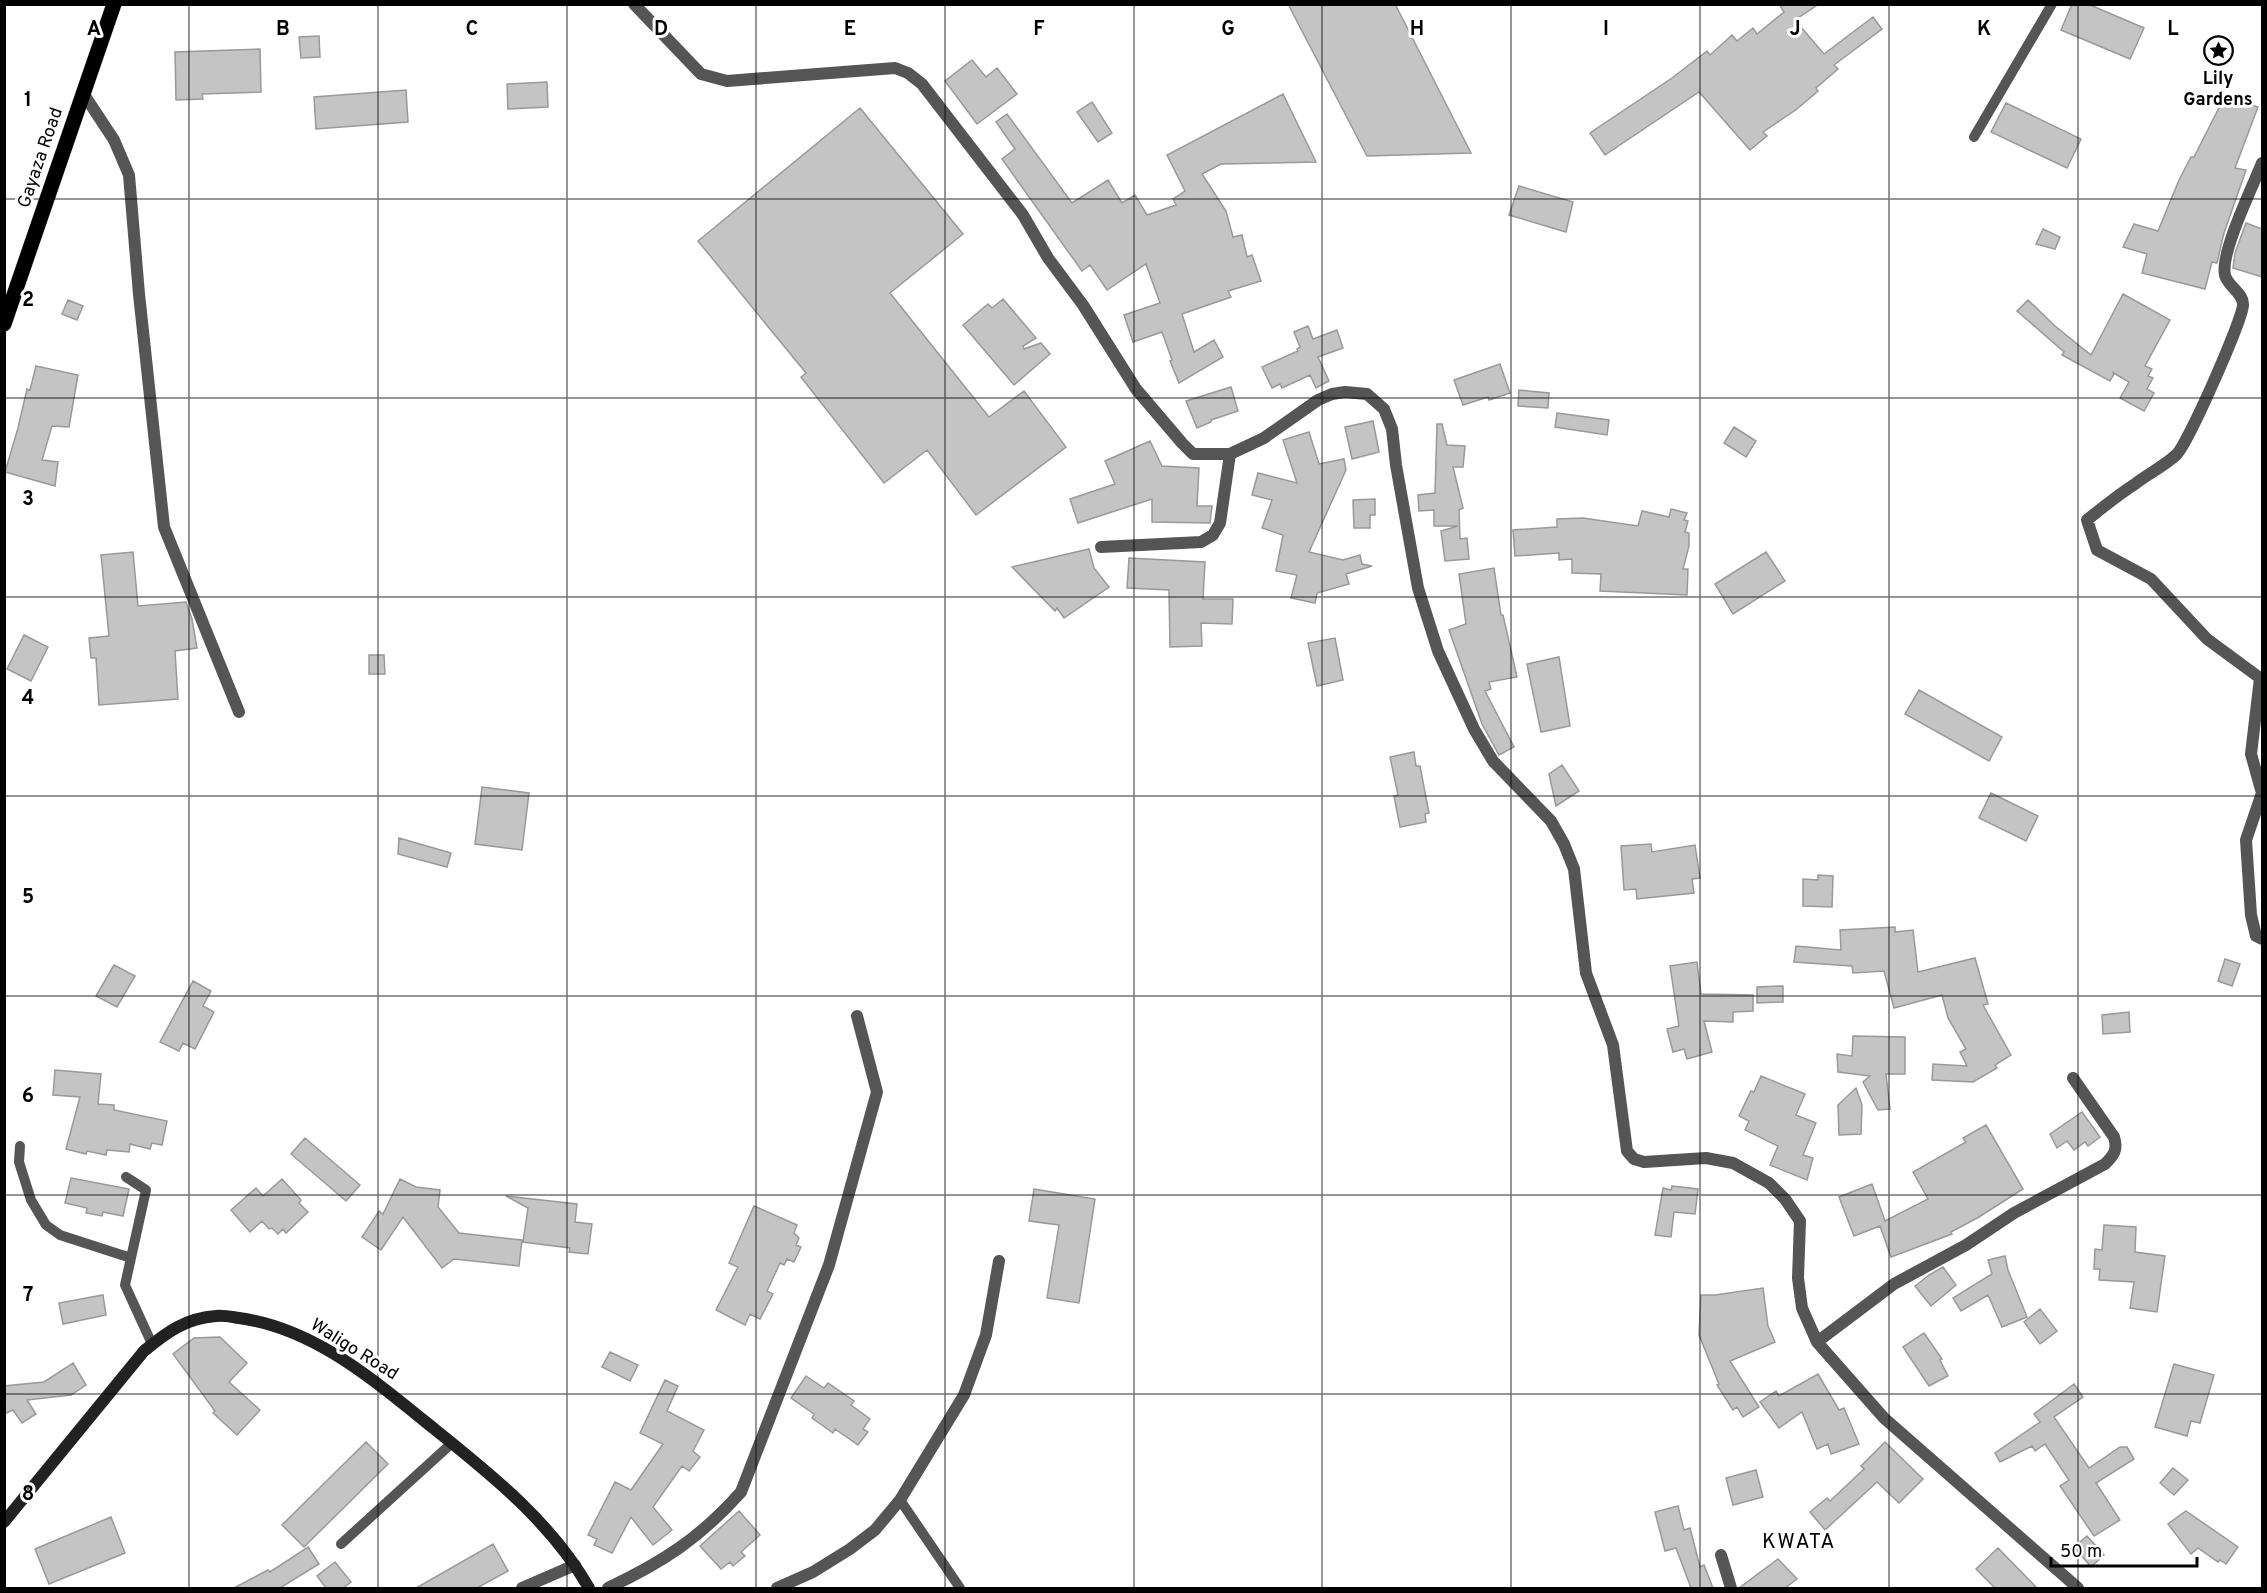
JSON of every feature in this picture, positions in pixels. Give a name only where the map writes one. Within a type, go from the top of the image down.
[{"type":"main road","name":"Gayaza Road","points":[[4,324],[114,4]]},
{"type":"street","points":[[634,4],[701,74],[727,81],[895,68],[908,73],[922,84],[1023,215],[1048,258],[1083,305],[1136,389],[1193,454],[1230,454],[1264,438],[1318,400],[1332,394],[1345,392],[1367,394],[1384,409],[1392,429],[1396,465],[1418,588],[1438,651],[1474,729],[1493,761],[1551,821],[1574,869],[1586,973],[1613,1045],[1627,1151],[1634,1159],[1644,1162],[1706,1158],[1733,1163],[1769,1183],[1785,1199],[1800,1221],[1798,1278],[1802,1308],[1817,1342],[1884,1418],[2078,1588]]},
{"type":"street","points":[[83,93],[114,140],[129,175],[139,294],[164,527],[239,712]]},
{"type":"street","points":[[2262,163],[2232,237],[2224,264],[2227,280],[2242,298],[2244,304],[2240,319],[2208,394],[2178,454],[2126,489],[2087,520],[2097,550],[2151,579],[2207,639],[2260,678],[2251,754],[2262,793],[2246,840],[2252,915],[2256,936],[2262,939]]},
{"type":"street","points":[[1101,547],[1201,542],[1213,535],[1220,523],[1230,454]]},
{"type":"street","points":[[608,1588],[658,1563],[696,1537],[718,1518],[741,1492],[823,1283],[877,1092],[857,1016]]},
{"type":"street","points":[[1817,1342],[1894,1284],[1966,1245],[2014,1213],[2105,1164],[2114,1155],[2117,1147],[2114,1137],[2073,1077]]},
{"type":"street","points":[[777,1588],[813,1572],[849,1549],[875,1530],[900,1500],[964,1395],[986,1335],[999,1261]]},
{"type":"street","name":"Waligo Road","points":[[4,1522],[144,1351],[166,1332],[188,1321],[218,1316],[263,1321],[308,1339],[368,1376],[502,1483],[575,1565],[589,1588]]},
{"type":"street","points":[[1721,1555],[1731,1588]]},
{"type":"street","points":[[522,1588],[575,1565]]},
{"type":"lane","points":[[1974,137],[2052,4]]},
{"type":"lane","points":[[20,1146],[19,1162],[22,1172],[32,1200],[46,1225],[60,1235],[131,1258]]},
{"type":"lane","points":[[126,1178],[146,1190],[125,1285],[152,1344]]},
{"type":"lane","points":[[341,1544],[452,1443]]},
{"type":"lane","points":[[900,1500],[958,1588]]},
{"type":"building","points":[[1288,4],[1395,4],[1471,153],[1367,156]]},
{"type":"building","points":[[1779,4],[1819,4],[1795,20],[1824,54],[1873,17],[1882,29],[1834,65],[1838,69],[1816,88],[1818,91],[1797,109],[1763,132],[1767,136],[1750,150],[1699,92],[1605,155],[1590,133],[1672,78],[1707,51],[1710,55],[1732,35],[1737,41],[1753,28],[1757,34],[1784,12]]},
{"type":"building","points":[[2072,4],[2088,4],[2144,28],[2130,59],[2061,30]]},
{"type":"building","points":[[319,36],[320,57],[301,58],[299,37]]},
{"type":"building","points":[[260,49],[261,92],[202,94],[203,99],[176,100],[175,52]]},
{"type":"building","points":[[972,60],[986,77],[997,68],[1017,94],[977,124],[945,81]]},
{"type":"building","points":[[547,82],[548,107],[508,109],[507,84]]},
{"type":"building","points":[[406,90],[408,122],[316,129],[314,97]]},
{"type":"building","points":[[1283,94],[1316,162],[1221,164],[1202,174],[1226,211],[1233,237],[1242,235],[1247,257],[1252,255],[1261,281],[1228,291],[1231,297],[1182,314],[1194,352],[1214,340],[1223,357],[1179,383],[1162,332],[1133,342],[1124,315],[1160,303],[1146,264],[1107,290],[1090,265],[1082,271],[1002,159],[1015,149],[996,122],[1007,114],[1072,203],[1108,180],[1122,203],[1135,195],[1147,215],[1176,205],[1173,199],[1185,191],[1167,155]]},
{"type":"building","points":[[2225,96],[2258,107],[2235,168],[2246,170],[2224,233],[2217,263],[2212,262],[2205,289],[2142,273],[2147,254],[2123,247],[2134,224],[2158,231],[2179,180],[2191,157],[2194,157]]},
{"type":"building","points":[[1092,102],[1112,133],[1098,142],[1077,112]]},
{"type":"building","points":[[2006,103],[2081,139],[2067,168],[1991,132]]},
{"type":"building","points":[[860,108],[963,234],[890,293],[989,417],[1024,391],[1066,447],[976,515],[927,450],[884,483],[801,377],[806,373],[698,241]]},
{"type":"building","points":[[1519,186],[1573,202],[1566,232],[1509,215]]},
{"type":"building","points":[[2246,223],[2262,229],[2262,277],[2233,268],[2235,253]]},
{"type":"building","points":[[2043,229],[2060,237],[2055,249],[2036,244]]},
{"type":"building","points":[[2123,294],[2170,320],[2145,366],[2152,369],[2148,376],[2153,378],[2147,389],[2154,393],[2144,411],[2120,398],[2129,382],[2112,372],[2114,374],[2110,381],[2062,355],[2064,352],[2017,311],[2028,300],[2055,326],[2091,355]]},
{"type":"building","points":[[1003,299],[1036,338],[1023,346],[1024,349],[1041,343],[1050,354],[1014,385],[963,325],[988,304],[992,308]]},
{"type":"building","points":[[68,300],[83,306],[77,320],[62,314]]},
{"type":"building","points":[[1308,326],[1313,339],[1337,330],[1343,348],[1318,357],[1329,381],[1316,388],[1310,375],[1282,388],[1280,384],[1272,388],[1262,367],[1298,351],[1300,347],[1294,332]]},
{"type":"building","points":[[1500,364],[1510,393],[1463,405],[1454,380]]},
{"type":"building","points":[[36,366],[78,375],[69,427],[52,426],[42,460],[58,462],[55,486],[5,472],[27,389],[30,390]]},
{"type":"building","points":[[1231,387],[1238,411],[1211,420],[1197,428],[1186,401]]},
{"type":"building","points":[[1519,390],[1549,393],[1548,408],[1518,406]]},
{"type":"building","points":[[1557,413],[1609,420],[1607,435],[1555,427]]},
{"type":"building","points":[[1373,421],[1379,452],[1352,459],[1345,427]]},
{"type":"building","points":[[1437,424],[1442,424],[1447,445],[1465,446],[1463,467],[1453,467],[1463,508],[1459,510],[1460,539],[1467,538],[1469,559],[1445,561],[1441,531],[1458,526],[1434,526],[1434,510],[1419,511],[1418,495],[1435,493]]},
{"type":"building","points":[[1734,427],[1756,441],[1746,457],[1724,443]]},
{"type":"building","points":[[1309,432],[1319,464],[1344,459],[1346,470],[1309,552],[1343,560],[1360,555],[1362,564],[1372,566],[1346,574],[1349,584],[1317,593],[1315,603],[1291,598],[1297,575],[1276,571],[1283,535],[1262,528],[1272,500],[1252,495],[1258,473],[1297,483],[1283,440]]},
{"type":"building","points":[[1150,441],[1162,466],[1199,468],[1197,506],[1212,506],[1210,523],[1152,522],[1152,499],[1078,523],[1070,499],[1115,484],[1105,461]]},
{"type":"building","points":[[1375,499],[1375,515],[1370,515],[1370,528],[1354,528],[1353,500]]},
{"type":"building","points":[[1671,509],[1687,513],[1684,520],[1688,521],[1685,532],[1689,533],[1689,546],[1683,569],[1688,569],[1687,595],[1600,591],[1601,574],[1572,573],[1572,559],[1559,560],[1559,553],[1515,556],[1513,530],[1557,527],[1557,519],[1583,518],[1638,526],[1642,511],[1669,517]]},
{"type":"building","points":[[1089,549],[1094,568],[1109,587],[1064,618],[1057,608],[1055,611],[1012,567]]},
{"type":"building","points":[[133,552],[138,606],[186,602],[192,619],[197,648],[175,651],[178,699],[99,705],[96,658],[91,658],[89,638],[109,636],[101,555]]},
{"type":"building","points":[[1766,552],[1785,581],[1733,614],[1715,584]]},
{"type":"building","points":[[1129,558],[1205,562],[1203,599],[1233,599],[1232,624],[1201,623],[1202,646],[1170,647],[1169,590],[1127,588]]},
{"type":"building","points":[[1494,568],[1501,615],[1503,615],[1517,677],[1489,682],[1491,689],[1485,691],[1514,747],[1499,755],[1482,724],[1449,630],[1466,624],[1459,574]]},
{"type":"building","points":[[24,635],[48,647],[31,681],[7,669]]},
{"type":"building","points":[[1335,638],[1343,680],[1317,686],[1308,643]]},
{"type":"building","points":[[369,655],[384,655],[385,674],[369,674]]},
{"type":"building","points":[[1559,657],[1570,726],[1541,732],[1527,664]]},
{"type":"building","points":[[1919,690],[2002,737],[1989,761],[1905,714]]},
{"type":"building","points":[[1414,752],[1416,766],[1420,766],[1429,813],[1425,814],[1426,822],[1400,827],[1394,796],[1398,795],[1390,757]]},
{"type":"building","points":[[1562,765],[1579,791],[1556,806],[1549,774]]},
{"type":"building","points":[[482,787],[529,793],[522,850],[475,844]]},
{"type":"building","points":[[1991,793],[2038,816],[2026,841],[1979,818]]},
{"type":"building","points":[[399,838],[451,853],[447,867],[398,854]]},
{"type":"building","points":[[1651,844],[1652,852],[1695,845],[1700,878],[1692,879],[1694,893],[1637,899],[1636,889],[1624,890],[1621,846]]},
{"type":"building","points":[[1818,875],[1833,876],[1832,907],[1803,906],[1803,879],[1818,880]]},
{"type":"building","points":[[1895,927],[1895,932],[1913,930],[1918,972],[1975,958],[1988,1004],[1983,1005],[2011,1055],[1995,1065],[1997,1068],[1973,1082],[1932,1080],[1933,1064],[1967,1066],[1960,1052],[1966,1049],[1948,1018],[1942,995],[1894,1008],[1884,971],[1853,973],[1852,966],[1794,962],[1796,946],[1841,950],[1840,930]]},
{"type":"building","points":[[2225,959],[2240,964],[2232,986],[2218,981]]},
{"type":"building","points":[[1697,962],[1701,994],[1753,995],[1753,1011],[1733,1012],[1733,1022],[1704,1021],[1712,1052],[1687,1059],[1684,1049],[1673,1052],[1667,1029],[1679,1026],[1670,966]]},
{"type":"building","points":[[114,965],[135,976],[117,1007],[96,996]]},
{"type":"building","points":[[193,981],[211,991],[203,1006],[214,1012],[195,1049],[183,1043],[179,1051],[160,1042]]},
{"type":"building","points":[[1783,986],[1783,1002],[1757,1003],[1757,987]]},
{"type":"building","points":[[2129,1012],[2130,1032],[2103,1034],[2102,1015]]},
{"type":"building","points":[[1853,1036],[1905,1037],[1905,1074],[1886,1074],[1890,1109],[1878,1110],[1863,1082],[1870,1076],[1838,1072],[1837,1054],[1852,1056]]},
{"type":"building","points":[[55,1070],[101,1074],[98,1104],[114,1105],[114,1110],[167,1121],[162,1145],[152,1143],[150,1149],[130,1144],[129,1152],[107,1150],[106,1155],[87,1151],[86,1154],[66,1149],[80,1097],[53,1095]]},
{"type":"building","points":[[1761,1076],[1805,1094],[1796,1115],[1816,1123],[1803,1155],[1813,1158],[1807,1180],[1770,1165],[1778,1146],[1745,1130],[1749,1121],[1739,1116]]},
{"type":"building","points":[[1856,1088],[1862,1105],[1861,1134],[1839,1135],[1838,1105]]},
{"type":"building","points":[[2082,1112],[2100,1137],[2088,1146],[2085,1142],[2074,1150],[2067,1141],[2057,1148],[2050,1134]]},
{"type":"building","points":[[1986,1125],[2023,1189],[1951,1232],[1952,1234],[1891,1257],[1880,1226],[1854,1236],[1839,1197],[1872,1184],[1885,1221],[1928,1199],[1913,1172],[1966,1142],[1963,1138]]},
{"type":"building","points":[[305,1138],[360,1185],[346,1201],[291,1154]]},
{"type":"building","points":[[71,1178],[129,1189],[123,1216],[103,1212],[102,1216],[86,1213],[87,1208],[65,1203]]},
{"type":"building","points":[[282,1179],[301,1200],[299,1203],[308,1212],[286,1233],[283,1229],[278,1234],[262,1221],[250,1232],[231,1210],[256,1188],[263,1196]]},
{"type":"building","points":[[400,1179],[416,1187],[440,1190],[438,1207],[459,1233],[522,1240],[519,1266],[454,1259],[442,1268],[403,1217],[381,1250],[362,1237],[379,1211],[383,1214]]},
{"type":"building","points":[[1672,1186],[1698,1189],[1695,1214],[1674,1212],[1671,1237],[1655,1235],[1663,1188],[1671,1190]]},
{"type":"building","points":[[1034,1189],[1095,1199],[1079,1303],[1047,1298],[1059,1225],[1029,1221]]},
{"type":"building","points":[[506,1196],[577,1204],[575,1222],[592,1224],[588,1254],[569,1252],[570,1248],[523,1242],[528,1208]]},
{"type":"building","points":[[754,1206],[797,1225],[794,1233],[799,1238],[796,1245],[801,1247],[794,1262],[787,1259],[784,1265],[780,1263],[767,1291],[773,1294],[760,1319],[750,1314],[745,1325],[716,1310],[738,1267],[729,1263]]},
{"type":"building","points":[[2104,1225],[2136,1227],[2135,1252],[2165,1256],[2157,1312],[2130,1308],[2134,1282],[2099,1280],[2100,1269],[2094,1269],[2095,1249],[2102,1250]]},
{"type":"building","points":[[2005,1256],[2008,1270],[2027,1317],[2002,1327],[1988,1295],[1961,1311],[1953,1298],[1992,1274],[1988,1260]]},
{"type":"building","points":[[1943,1267],[1956,1285],[1931,1306],[1915,1286]]},
{"type":"building","points":[[1763,1288],[1768,1326],[1775,1342],[1730,1361],[1759,1407],[1743,1417],[1737,1407],[1733,1410],[1717,1385],[1719,1384],[1699,1335],[1701,1295]]},
{"type":"building","points":[[103,1295],[106,1315],[63,1324],[59,1303]]},
{"type":"building","points":[[2040,1309],[2057,1331],[2040,1344],[2024,1322]]},
{"type":"building","points":[[1924,1333],[1942,1359],[1940,1360],[1948,1376],[1929,1386],[1903,1347]]},
{"type":"building","points":[[220,1337],[247,1363],[229,1382],[260,1410],[237,1435],[213,1413],[215,1411],[173,1354],[194,1338]]},
{"type":"building","points":[[610,1352],[638,1365],[630,1381],[602,1367]]},
{"type":"building","points":[[73,1363],[86,1385],[71,1395],[27,1400],[36,1414],[22,1423],[13,1410],[4,1414],[4,1386],[44,1382]]},
{"type":"building","points":[[2174,1364],[2214,1375],[2200,1423],[2191,1421],[2187,1436],[2155,1427]]},
{"type":"building","points":[[1818,1374],[1839,1410],[1844,1408],[1859,1444],[1831,1454],[1828,1444],[1817,1449],[1802,1412],[1779,1428],[1760,1402],[1776,1391],[1779,1396]]},
{"type":"building","points":[[806,1376],[824,1388],[828,1383],[854,1401],[851,1405],[870,1419],[863,1429],[868,1432],[858,1445],[835,1429],[833,1433],[812,1418],[814,1414],[791,1398]]},
{"type":"building","points":[[665,1380],[678,1386],[667,1411],[704,1430],[693,1451],[700,1457],[689,1471],[682,1466],[653,1507],[672,1530],[653,1545],[631,1517],[612,1553],[594,1545],[597,1539],[588,1535],[615,1482],[631,1490],[663,1444],[640,1433]]},
{"type":"building","points":[[2074,1384],[2083,1397],[2054,1417],[2089,1468],[2120,1447],[2127,1447],[2134,1459],[2096,1483],[2120,1520],[2094,1536],[2060,1486],[2069,1480],[2045,1444],[2035,1451],[2032,1446],[2000,1462],[1995,1453],[2040,1422],[2034,1414]]},
{"type":"building","points":[[366,1442],[388,1464],[304,1547],[282,1525]]},
{"type":"building","points":[[1885,1442],[1923,1479],[1899,1503],[1877,1482],[1825,1530],[1810,1512],[1827,1498],[1830,1501],[1864,1469],[1861,1466]]},
{"type":"building","points":[[2173,1468],[2188,1480],[2174,1495],[2160,1483]]},
{"type":"building","points":[[1756,1470],[1763,1497],[1733,1505],[1726,1478]]},
{"type":"building","points":[[1678,1506],[1684,1530],[1690,1528],[1700,1567],[1704,1565],[1713,1588],[1691,1588],[1676,1548],[1665,1551],[1655,1512]]},
{"type":"building","points":[[739,1511],[760,1535],[741,1552],[745,1556],[733,1566],[730,1562],[721,1569],[700,1546]]},
{"type":"building","points":[[2186,1511],[2238,1547],[2226,1564],[2220,1560],[2218,1562],[2198,1548],[2191,1554],[2168,1524]]},
{"type":"building","points":[[111,1517],[125,1553],[49,1584],[35,1549]]},
{"type":"building","points":[[2087,1536],[2104,1555],[2091,1567],[2074,1547]]},
{"type":"building","points":[[493,1544],[508,1571],[477,1588],[416,1588]]},
{"type":"building","points":[[308,1547],[319,1564],[280,1588],[234,1588],[268,1570],[270,1572]]},
{"type":"building","points":[[1998,1548],[2037,1588],[1995,1588],[1976,1569]]},
{"type":"building","points":[[1778,1559],[1797,1579],[1785,1588],[1739,1588]]},
{"type":"building","points":[[335,1562],[351,1582],[343,1588],[326,1588],[317,1576]]},
{"type":"place","name":"Lily Gardens","points":[[2218,50]]},
{"type":"district","name":"KWATA","points":[[1799,1542]]}]
